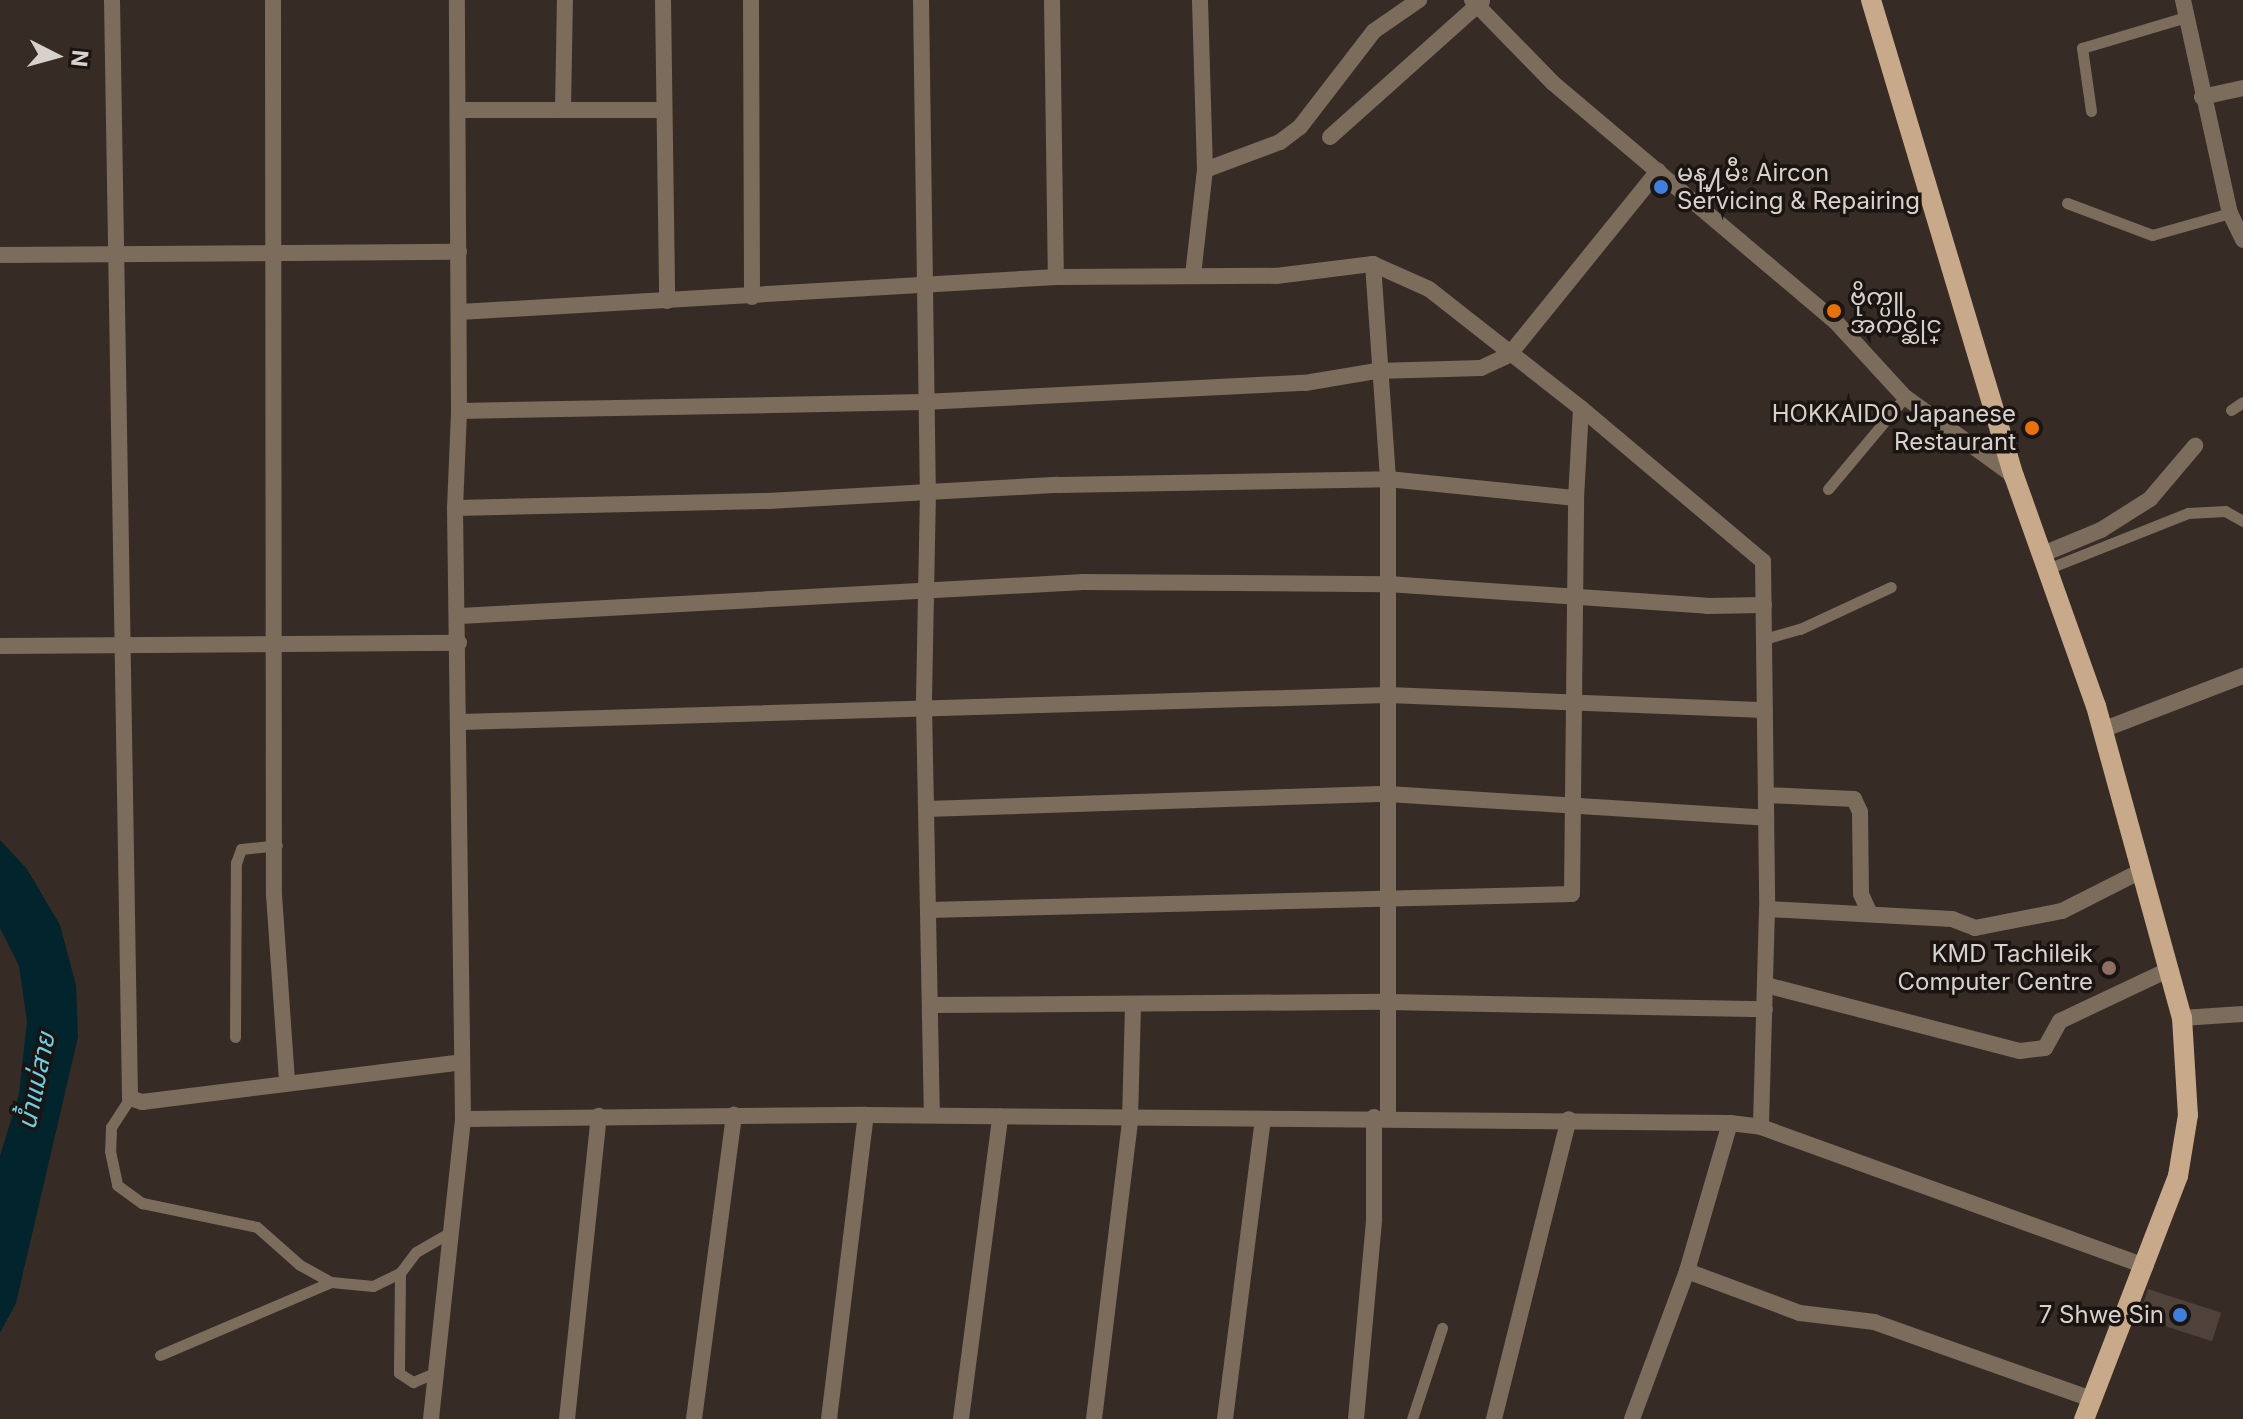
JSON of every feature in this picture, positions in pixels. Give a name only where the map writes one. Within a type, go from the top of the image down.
[{"type":"main road","points":[[1871,0],[2014,476],[2102,730],[2182,1018],[2188,1115],[2178,1176],[2146,1266],[2084,1419]]},
{"type":"street","points":[[112,0],[113,254],[130,1098],[142,1102],[287,1081],[462,1062]]},
{"type":"street","points":[[273,0],[277,256],[272,646],[277,845],[274,895],[287,1081]]},
{"type":"street","points":[[431,1419],[463,1119],[460,616],[455,508],[460,312],[457,0]]},
{"type":"street","points":[[563,110],[565,0]]},
{"type":"street","points":[[663,0],[667,301]]},
{"type":"street","points":[[751,0],[752,297]]},
{"type":"street","points":[[921,0],[922,288],[928,491],[924,705],[932,1115]]},
{"type":"street","points":[[1052,0],[1056,277]]},
{"type":"street","points":[[1193,275],[1205,170],[1200,0]]},
{"type":"street","points":[[1205,170],[1280,142],[1300,127],[1374,31],[1419,0]]},
{"type":"street","points":[[2183,0],[2230,213],[2242,238]]},
{"type":"street","points":[[1330,137],[1477,2],[1553,83],[1835,321],[1905,397],[2014,476]]},
{"type":"street","points":[[2202,97],[2243,88]]},
{"type":"street","points":[[459,110],[663,110]]},
{"type":"street","points":[[459,411],[924,402],[1305,383],[1377,371],[1462,371],[1509,355],[1658,171]]},
{"type":"street","points":[[0,255],[277,256],[459,252]]},
{"type":"street","points":[[460,312],[922,288],[1056,277],[1276,276],[1373,264],[1429,289],[1509,355],[1581,408],[1763,561],[1767,909],[1761,1127]]},
{"type":"street","points":[[1356,1419],[1374,1220],[1387,1002],[1388,479],[1377,371],[1373,264]]},
{"type":"street","points":[[928,910],[1387,895],[1572,894],[1576,805],[1576,498],[1581,408]]},
{"type":"street","points":[[2045,562],[2150,499],[2195,446]]},
{"type":"street","points":[[455,508],[1388,479],[1576,498]]},
{"type":"street","points":[[460,616],[1083,582],[1388,584],[1576,598],[1764,605]]},
{"type":"street","points":[[0,646],[122,648],[459,643]]},
{"type":"street","points":[[2102,730],[2243,676]]},
{"type":"street","points":[[461,722],[789,715],[924,705],[1388,695],[1577,700],[1765,710]]},
{"type":"street","points":[[926,809],[1388,794],[1766,818]]},
{"type":"street","points":[[1766,795],[1854,799],[1860,812],[1861,894],[1870,914]]},
{"type":"street","points":[[1767,909],[1952,919],[1975,928],[2062,911],[2143,870]]},
{"type":"street","points":[[1766,985],[2020,1051],[2045,1048],[2060,1021],[2170,969]]},
{"type":"street","points":[[930,1005],[1387,1002],[1765,1009]]},
{"type":"street","points":[[1094,1419],[1130,1120],[1133,1004]]},
{"type":"street","points":[[2182,1018],[2243,1014]]},
{"type":"street","points":[[694,1419],[734,1115]]},
{"type":"street","points":[[829,1419],[866,1115]]},
{"type":"street","points":[[463,1119],[932,1115],[1130,1120],[1381,1117],[1730,1123],[1761,1127],[2146,1266]]},
{"type":"street","points":[[567,1419],[599,1116]]},
{"type":"street","points":[[961,1419],[1000,1117]]},
{"type":"street","points":[[1225,1419],[1263,1119]]},
{"type":"street","points":[[1494,1419],[1569,1119]]},
{"type":"street","points":[[1632,1419],[1687,1271],[1730,1123]]},
{"type":"street","points":[[1687,1271],[1800,1313],[1874,1322],[2092,1399]]},
{"type":"lane","points":[[2091,111],[2082,48],[2186,17]]},
{"type":"lane","points":[[2067,203],[2152,235],[2230,213]]},
{"type":"lane","points":[[1828,489],[1905,397]]},
{"type":"lane","points":[[2231,410],[2243,402]]},
{"type":"lane","points":[[2045,562],[2188,513],[2209,509],[2243,521]]},
{"type":"lane","points":[[1764,639],[1800,629],[1891,587]]},
{"type":"lane","points":[[235,1037],[236,863],[241,849],[277,845]]},
{"type":"lane","points":[[130,1098],[111,1127],[117,1185],[142,1203],[257,1227],[300,1265],[331,1282],[373,1286],[400,1273],[416,1252],[449,1233]]},
{"type":"lane","points":[[400,1273],[399,1373],[413,1382],[436,1372]]},
{"type":"lane","points":[[160,1355],[331,1282]]},
{"type":"lane","points":[[1412,1419],[1442,1328]]},
{"type":"water","name":"น้ำแม่สาย","points":[[0,840],[27,869],[60,925],[76,985],[78,1037],[16,1303],[0,1333],[0,1156],[19,1094],[27,1021],[19,966],[0,928]]},
{"type":"building","name":"7 Shwe Sin","points":[[2148,1289],[2221,1313],[2212,1341],[2139,1318]]},
{"type":"place","name":"မန္႔မီး Aircon Servicing & Repairing","points":[[1661,187]]},
{"type":"place","name":"ဗိုက္ပူ အကင္ဆိုင္","points":[[1834,311]]},
{"type":"place","name":"HOKKAIDO Japanese Restaurant","points":[[2032,428]]},
{"type":"place","name":"KMD Tachileik Computer Centre","points":[[2109,968]]},
{"type":"place","name":"7 Shwe Sin","points":[[2180,1315]]}]
